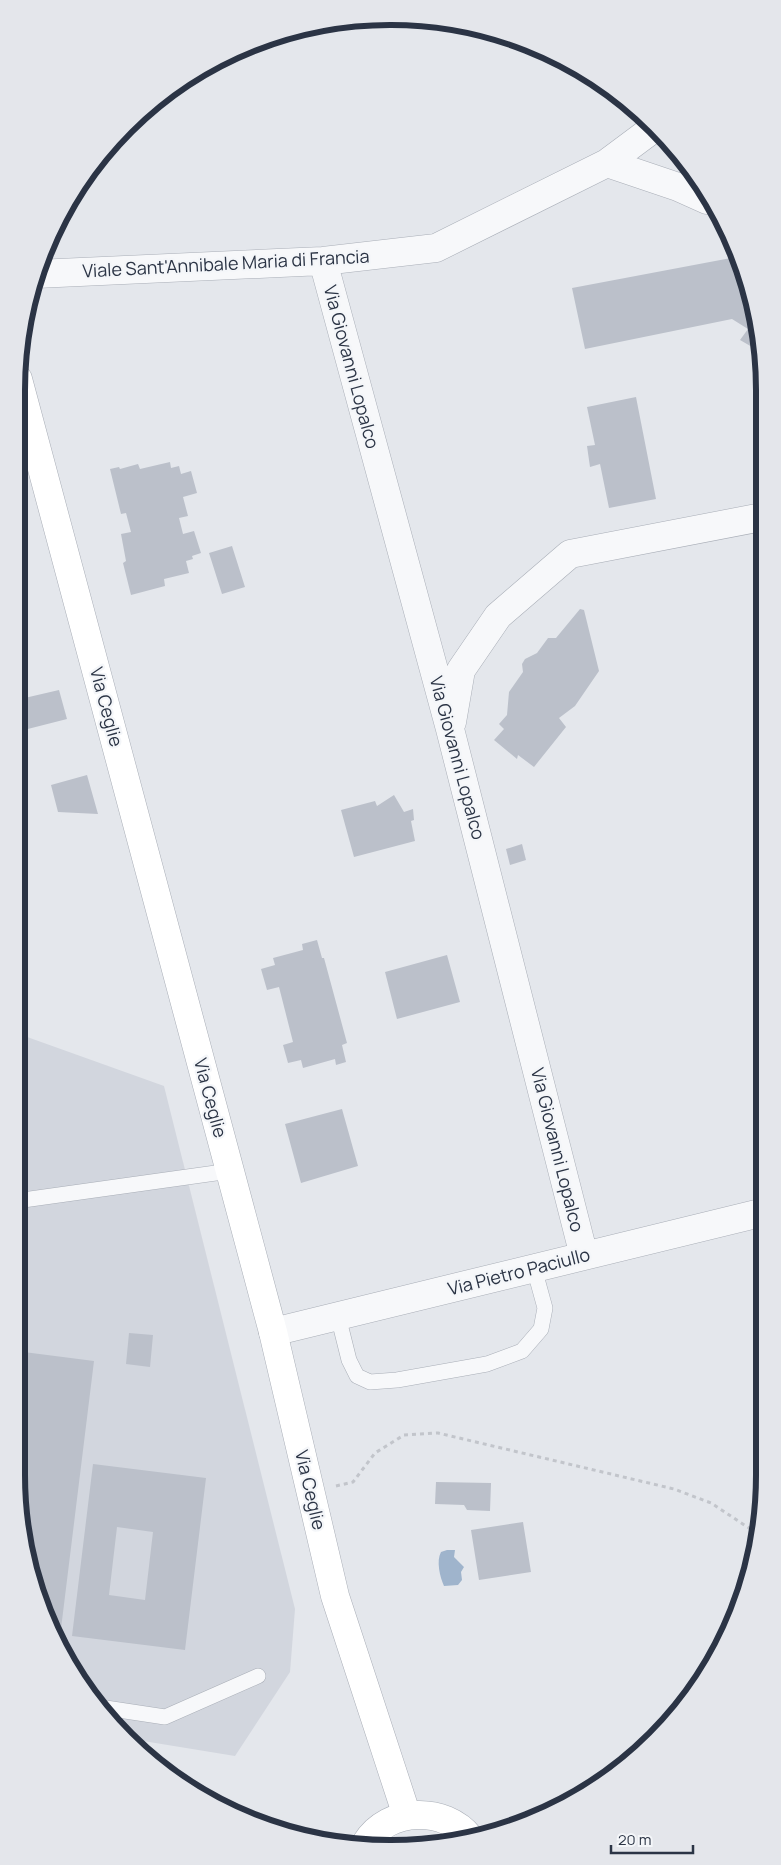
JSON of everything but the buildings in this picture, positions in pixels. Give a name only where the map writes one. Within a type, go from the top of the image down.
[{"type":"main road","name":"Via Ceglie","points":[[25,405],[273,1332],[335,1596],[407,1816]]},
{"type":"main road","points":[[369,1839],[386,1823],[407,1816],[430,1815],[451,1822],[464,1833]]},
{"type":"street","name":"Viale Sant'Annibale Maria di Francia","points":[[44,274],[323,261],[436,248],[607,163],[649,132]]},
{"type":"street","points":[[607,163],[678,187],[700,197]]},
{"type":"street","name":"Via Giovanni Lopalco","points":[[323,261],[450,729],[584,1256]]},
{"type":"street","points":[[450,729],[461,670],[466,662],[498,616],[570,554],[756,518]]},
{"type":"street","name":"Via Pietro Paciullo","points":[[273,1332],[756,1214]]},
{"type":"lane","points":[[25,1200],[230,1171]]},
{"type":"lane","points":[[338,1316],[349,1360],[357,1376],[370,1382],[397,1380],[487,1364],[522,1352],[541,1329],[545,1308],[534,1268]]},
{"type":"lane","points":[[111,1709],[165,1717],[258,1676]]},
{"type":"path","points":[[311,1493],[354,1482],[375,1453],[404,1435],[438,1433],[674,1489],[711,1504],[752,1530]]},
{"type":"shaded area","points":[[25,1036],[164,1086],[295,1609],[290,1672],[235,1756],[140,1741],[132,1733],[101,1697],[74,1657],[53,1614],[37,1569],[28,1522],[25,1474]]},
{"type":"water","points":[[455,1550],[454,1557],[464,1567],[461,1572],[462,1580],[458,1585],[444,1586],[441,1578],[439,1569],[440,1556],[441,1552]]}]
